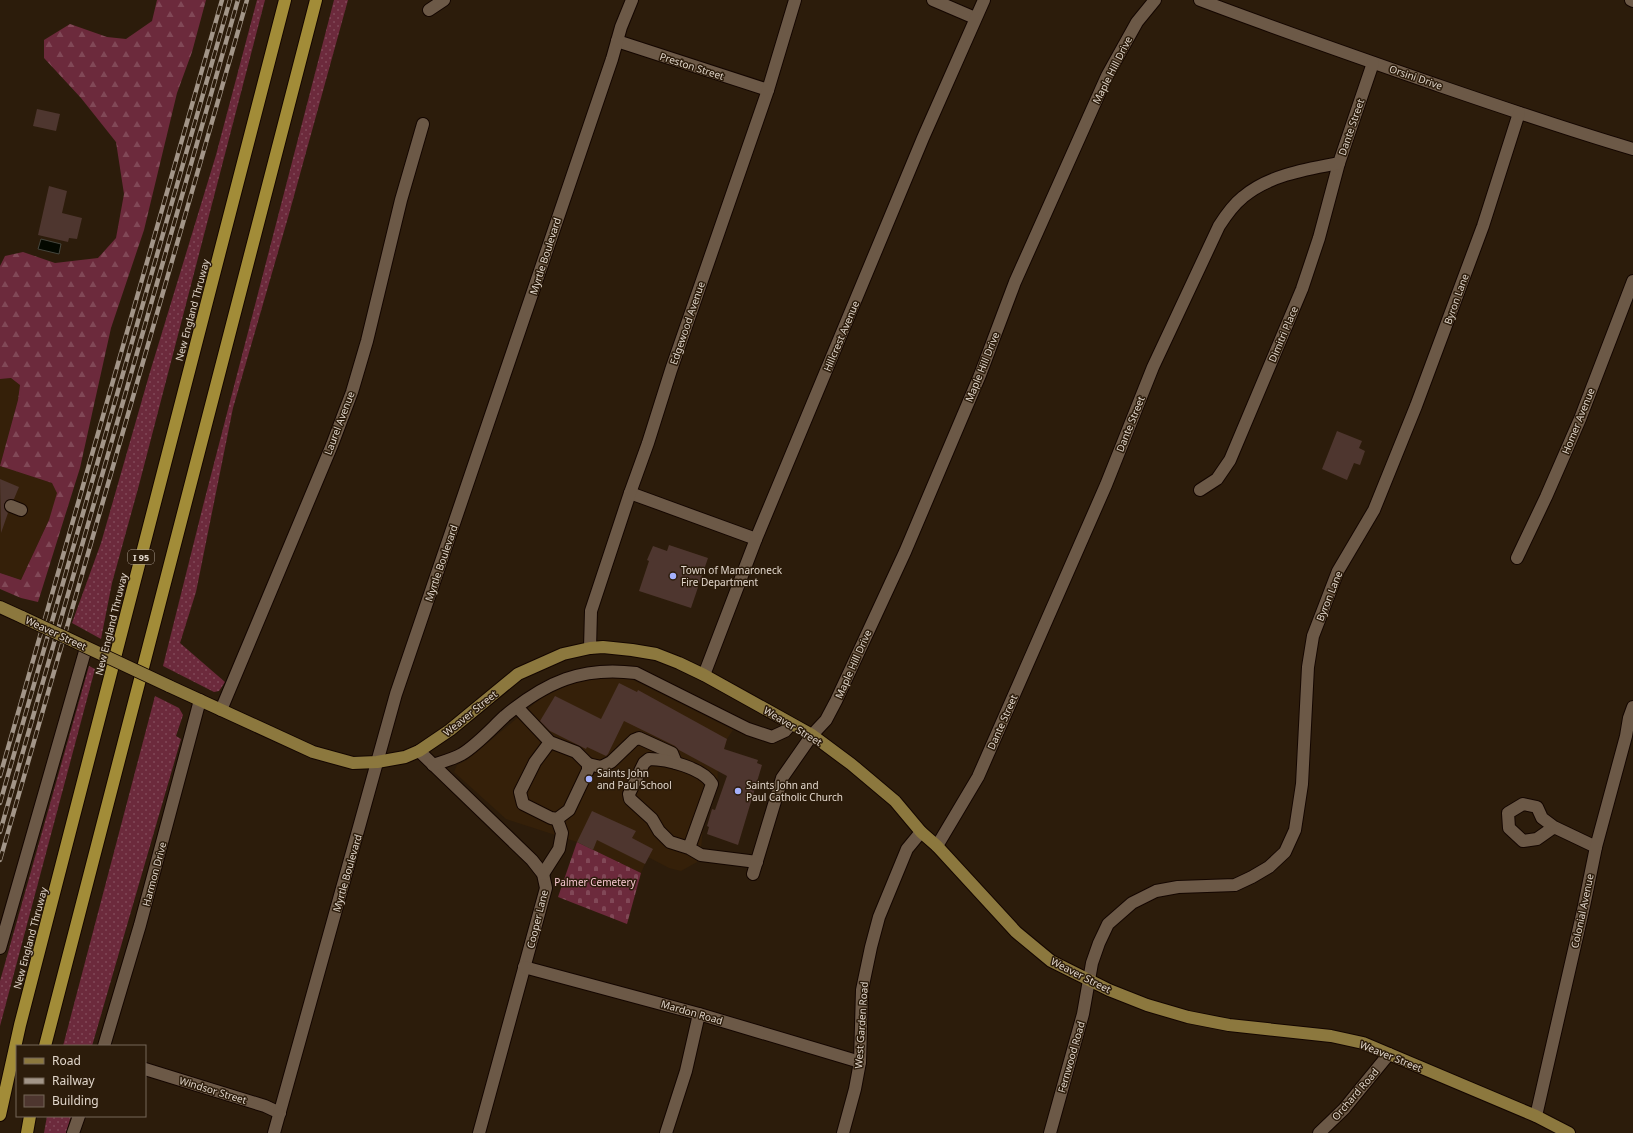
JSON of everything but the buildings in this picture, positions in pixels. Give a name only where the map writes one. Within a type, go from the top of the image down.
[{"type":"highway","name":"New England Thruway","points":[[0,1115],[20,1025],[286,0]]},
{"type":"highway","points":[[45,1045],[316,0]]},
{"type":"highway","points":[[27,1133],[30,1117]]},
{"type":"main road","name":"Weaver Street","points":[[0,607],[22,617],[85,653],[168,686],[313,752],[353,763],[377,762],[405,756],[419,751],[450,730],[518,674],[563,654],[590,648],[632,650],[656,654],[679,662],[812,735],[851,764],[895,801],[922,832],[938,846],[1016,932],[1051,961],[1088,980],[1147,1004],[1188,1017],[1229,1025],[1331,1036],[1363,1043],[1536,1116],[1569,1133]]},
{"type":"street","points":[[429,10],[444,0]]},
{"type":"street","name":"Myrtle Boulevard","points":[[274,1133],[396,694],[621,27],[632,0]]},
{"type":"street","name":"Edgewood Avenue","points":[[590,648],[591,611],[671,370],[768,90],[795,0]]},
{"type":"street","points":[[933,0],[975,18]]},
{"type":"street","name":"Hillcrest Avenue","points":[[704,675],[756,539],[914,160],[984,0]]},
{"type":"street","name":"Maple Hill Drive","points":[[689,848],[701,855],[755,868],[782,778],[812,735],[826,720],[836,701],[905,552],[980,375],[1016,282],[1107,76],[1137,22],[1155,0]]},
{"type":"street","name":"Orsini Drive","points":[[1200,0],[1373,63],[1571,131],[1633,149]]},
{"type":"street","name":"Preston Street","points":[[617,41],[768,90]]},
{"type":"street","name":"Dante Street","points":[[938,846],[978,777],[1106,485],[1152,367],[1219,226],[1229,211],[1244,196],[1267,183],[1297,171],[1339,163],[1373,63]]},
{"type":"street","name":"Byron Lane","points":[[1088,980],[1098,943],[1108,924],[1132,902],[1156,891],[1178,887],[1235,885],[1252,878],[1269,867],[1285,852],[1295,830],[1302,784],[1308,667],[1313,636],[1338,572],[1374,510],[1416,406],[1483,226],[1519,113]]},
{"type":"street","name":"Laurel Avenue","points":[[220,710],[332,445],[352,392],[367,340],[401,200],[423,124]]},
{"type":"street","name":"Dimitri Place","points":[[1200,490],[1218,479],[1230,460],[1302,290],[1319,238],[1339,163]]},
{"type":"street","name":"Homer Avenue","points":[[1517,558],[1546,497],[1580,419],[1633,281]]},
{"type":"street","points":[[630,493],[756,539]]},
{"type":"street","points":[[0,948],[85,653]]},
{"type":"street","points":[[433,765],[461,755],[533,695],[552,684],[573,676],[601,671],[617,670],[636,673],[748,729],[772,737],[785,731],[791,724]]},
{"type":"street","name":"Harmon Drive","points":[[104,1045],[140,925],[200,700]]},
{"type":"street","name":"Colonial Avenue","points":[[1536,1116],[1596,847],[1633,707]]},
{"type":"street","points":[[517,708],[550,742],[576,752],[588,764],[601,767],[611,762],[634,740],[639,738],[672,753],[676,763]]},
{"type":"street","points":[[550,742],[535,762],[520,792],[523,804],[551,818],[557,819],[569,810],[588,770],[588,764]]},
{"type":"street","name":"Cooper Lane","points":[[419,751],[532,860],[543,874],[546,888],[479,1133]]},
{"type":"street","points":[[649,759],[676,763],[709,778],[712,784],[689,848],[670,842],[652,819],[630,799],[629,794],[644,763],[649,759]]},
{"type":"street","points":[[543,874],[560,849],[562,833],[557,819]]},
{"type":"street","points":[[1554,828],[1596,847]]},
{"type":"street","name":"West Garden Road","points":[[843,1133],[855,1089],[860,1062],[862,990],[877,924],[907,849],[922,832]]},
{"type":"street","name":"Mardon Road","points":[[524,967],[698,1014],[860,1062]]},
{"type":"street","name":"Fernwood Road","points":[[1050,1133],[1083,1014],[1088,980]]},
{"type":"street","points":[[666,1133],[686,1071],[698,1014]]},
{"type":"street","name":"Orchard Road","points":[[1319,1133],[1344,1110],[1389,1054]]},
{"type":"street","name":"Windsor Street","points":[[146,1069],[264,1106],[280,1113]]},
{"type":"street","points":[[73,1133],[79,1117]]},
{"type":"shaded area","points":[[41,239],[61,244],[59,254],[38,249]]},
{"type":"shaded area","points":[[11,378],[20,385],[18,400],[0,466],[0,379]]},
{"type":"shaded area","points":[[0,466],[52,483],[58,493],[49,520],[21,580],[0,573]]},
{"type":"shaded area","name":"Saints John and Paul School","points":[[596,678],[629,678],[733,730],[727,739],[718,771],[717,786],[703,826],[701,849],[697,862],[681,871],[669,868],[648,857],[641,873],[577,842],[506,819],[454,772],[457,765],[467,760],[541,698],[568,685]]},
{"type":"green space","points":[[157,0],[206,0],[192,52],[177,93],[144,230],[111,328],[80,468],[38,602],[21,598],[0,589],[0,573],[21,580],[49,520],[57,493],[52,483],[0,466],[18,400],[20,385],[11,378],[0,379],[0,266],[5,256],[23,252],[55,263],[98,258],[116,238],[124,194],[116,142],[81,98],[44,58],[44,40],[70,24],[107,37],[126,39],[152,21]]},
{"type":"green space","points":[[257,0],[265,0],[139,485],[112,583],[101,639],[72,623],[101,543],[150,372],[216,155]]},
{"type":"green space","points":[[334,0],[348,0],[289,214],[233,408],[196,592],[180,643],[225,682],[219,691],[214,692],[163,666]]},
{"type":"green space","points":[[89,666],[95,669],[0,1026],[0,981]]},
{"type":"green space","points":[[155,696],[179,708],[183,715],[176,736],[181,739],[92,1045],[63,1045]]},
{"type":"green space","name":"Palmer Cemetery","points":[[577,842],[641,873],[627,924],[558,897]]},
{"type":"green space","points":[[47,1117],[71,1117],[66,1133],[44,1133]]},
{"type":"railway","points":[[0,776],[222,0]]},
{"type":"railway","points":[[0,803],[230,0]]},
{"type":"railway","points":[[0,832],[238,0]]},
{"type":"railway","points":[[0,860],[247,0]]},
{"type":"place","name":"Town of Mamaroneck Fire Department","points":[[673,576]]},
{"type":"place","name":"Saints John and Paul School","points":[[589,779]]},
{"type":"place","name":"Saints John and Paul Catholic Church","points":[[738,791]]}]
